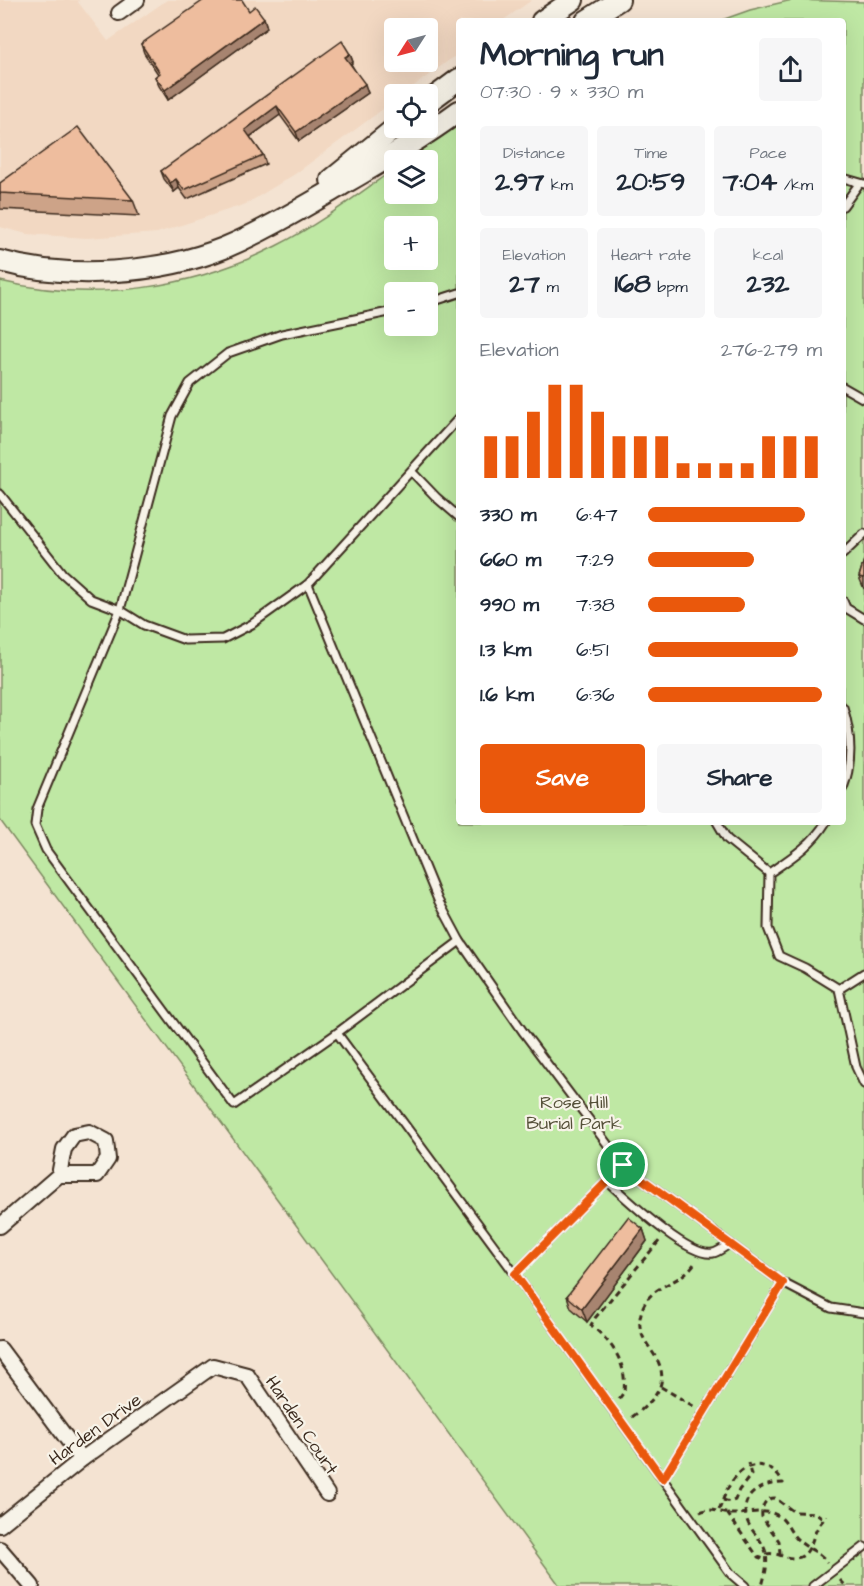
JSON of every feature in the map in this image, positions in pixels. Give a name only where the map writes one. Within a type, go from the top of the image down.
[{"type":"main road","points":[[546,18],[573,0]]},
{"type":"main road","points":[[591,18],[619,0]]},
{"type":"main road","points":[[438,95],[456,81]]},
{"type":"main road","points":[[0,261],[58,270],[99,271],[142,268],[221,249],[285,218],[421,138],[456,113]]},
{"type":"main road","points":[[285,218],[384,137]]},
{"type":"street","points":[[119,13],[137,0]]},
{"type":"street","points":[[0,1226],[59,1175]]},
{"type":"street","points":[[0,1349],[82,1459]]},
{"type":"street","name":"Harden Drive","points":[[0,1525],[82,1459],[213,1366]]},
{"type":"street","name":"Harden Court","points":[[213,1366],[247,1375],[327,1494]]},
{"type":"street","points":[[0,1549],[32,1586]]},
{"type":"lane","points":[[846,179],[861,184],[846,202]]},
{"type":"lane","points":[[438,300],[456,294]]},
{"type":"lane","points":[[384,312],[282,334],[228,353],[190,383],[172,416],[120,610],[38,809],[35,825],[46,850],[234,1105],[337,1033],[460,940]]},
{"type":"lane","points":[[846,389],[864,399]]},
{"type":"lane","points":[[0,494],[62,573],[91,599],[120,610],[144,625],[185,639],[223,639],[252,624],[308,584],[456,421]]},
{"type":"lane","points":[[412,472],[456,514]]},
{"type":"lane","points":[[846,551],[864,534]]},
{"type":"lane","points":[[308,584],[438,900],[460,940],[524,1033],[623,1165],[783,1283],[831,1308],[864,1312]]},
{"type":"lane","points":[[846,608],[864,619]]},
{"type":"lane","points":[[846,722],[850,742],[846,780]]},
{"type":"lane","points":[[719,825],[727,839],[769,873]]},
{"type":"lane","points":[[769,873],[803,850],[819,834],[824,825]]},
{"type":"lane","points":[[769,873],[768,928],[779,956],[805,968],[839,989],[856,1067],[864,1084]]},
{"type":"lane","points":[[839,989],[864,973]]},
{"type":"lane","points":[[337,1033],[515,1274],[731,1574],[745,1586]]},
{"type":"lane","points":[[515,1274],[623,1165]]},
{"type":"lane","points":[[607,1181],[666,1233],[700,1251],[713,1253],[730,1244]]},
{"type":"lane","points":[[663,1479],[783,1283]]},
{"type":"lane","points":[[813,1586],[864,1547]]},
{"type":"path","points":[[610,1406],[624,1392],[623,1367],[612,1345],[591,1325],[666,1233]]},
{"type":"path","points":[[623,1423],[647,1405],[661,1387],[659,1363],[640,1330],[642,1309],[648,1297],[656,1290],[687,1274],[700,1251]]},
{"type":"path","points":[[661,1387],[704,1412]]},
{"type":"path","points":[[723,1500],[730,1502],[735,1500],[751,1475],[749,1465]]},
{"type":"path","points":[[719,1510],[733,1480],[749,1465],[763,1465],[774,1469],[783,1483],[771,1483],[758,1488],[748,1498],[747,1520],[761,1541],[767,1560],[762,1586]]},
{"type":"path","points":[[766,1554],[798,1558],[810,1548],[816,1529],[826,1517],[816,1513],[794,1512],[775,1498],[768,1499],[763,1504],[763,1521],[779,1541],[780,1554]]},
{"type":"path","points":[[691,1518],[710,1509],[727,1514],[758,1557],[767,1560]]},
{"type":"path","points":[[727,1514],[762,1512],[778,1516],[798,1541],[818,1552],[828,1564]]},
{"type":"path","points":[[840,1580],[846,1586]]},
{"type":"shaded area","points":[[0,0],[79,0],[78,2],[108,41],[167,0],[532,0],[506,18],[456,18],[456,55],[438,68],[438,18],[384,18],[384,72],[433,72],[417,84],[384,84],[384,108],[295,174],[246,204],[157,233],[87,238],[27,234],[0,227]]},
{"type":"green space","name":"Rose Hill Burial Park","points":[[792,0],[864,2],[864,1586],[560,1586],[0,820],[0,281],[35,288],[106,291],[176,282],[210,273],[244,261],[292,238],[384,176],[384,204],[438,204],[438,150],[421,150],[456,126],[456,825],[846,825],[846,18],[727,18]]},
{"type":"building","points":[[204,0],[242,0],[249,11],[255,6],[264,18],[165,90],[155,77],[160,73],[141,44]]},
{"type":"building","points":[[342,41],[350,54],[345,57],[365,84],[296,132],[277,106],[245,130],[263,155],[184,190],[176,179],[170,183],[161,171]]},
{"type":"building","points":[[78,127],[133,200],[0,193],[0,183]]},
{"type":"building","points":[[864,560],[864,578],[859,577]]},
{"type":"building","points":[[628,1217],[643,1229],[582,1309],[567,1296]]},
{"type":"route","points":[[623,1165],[783,1283],[663,1479],[515,1274],[623,1165]]}]
